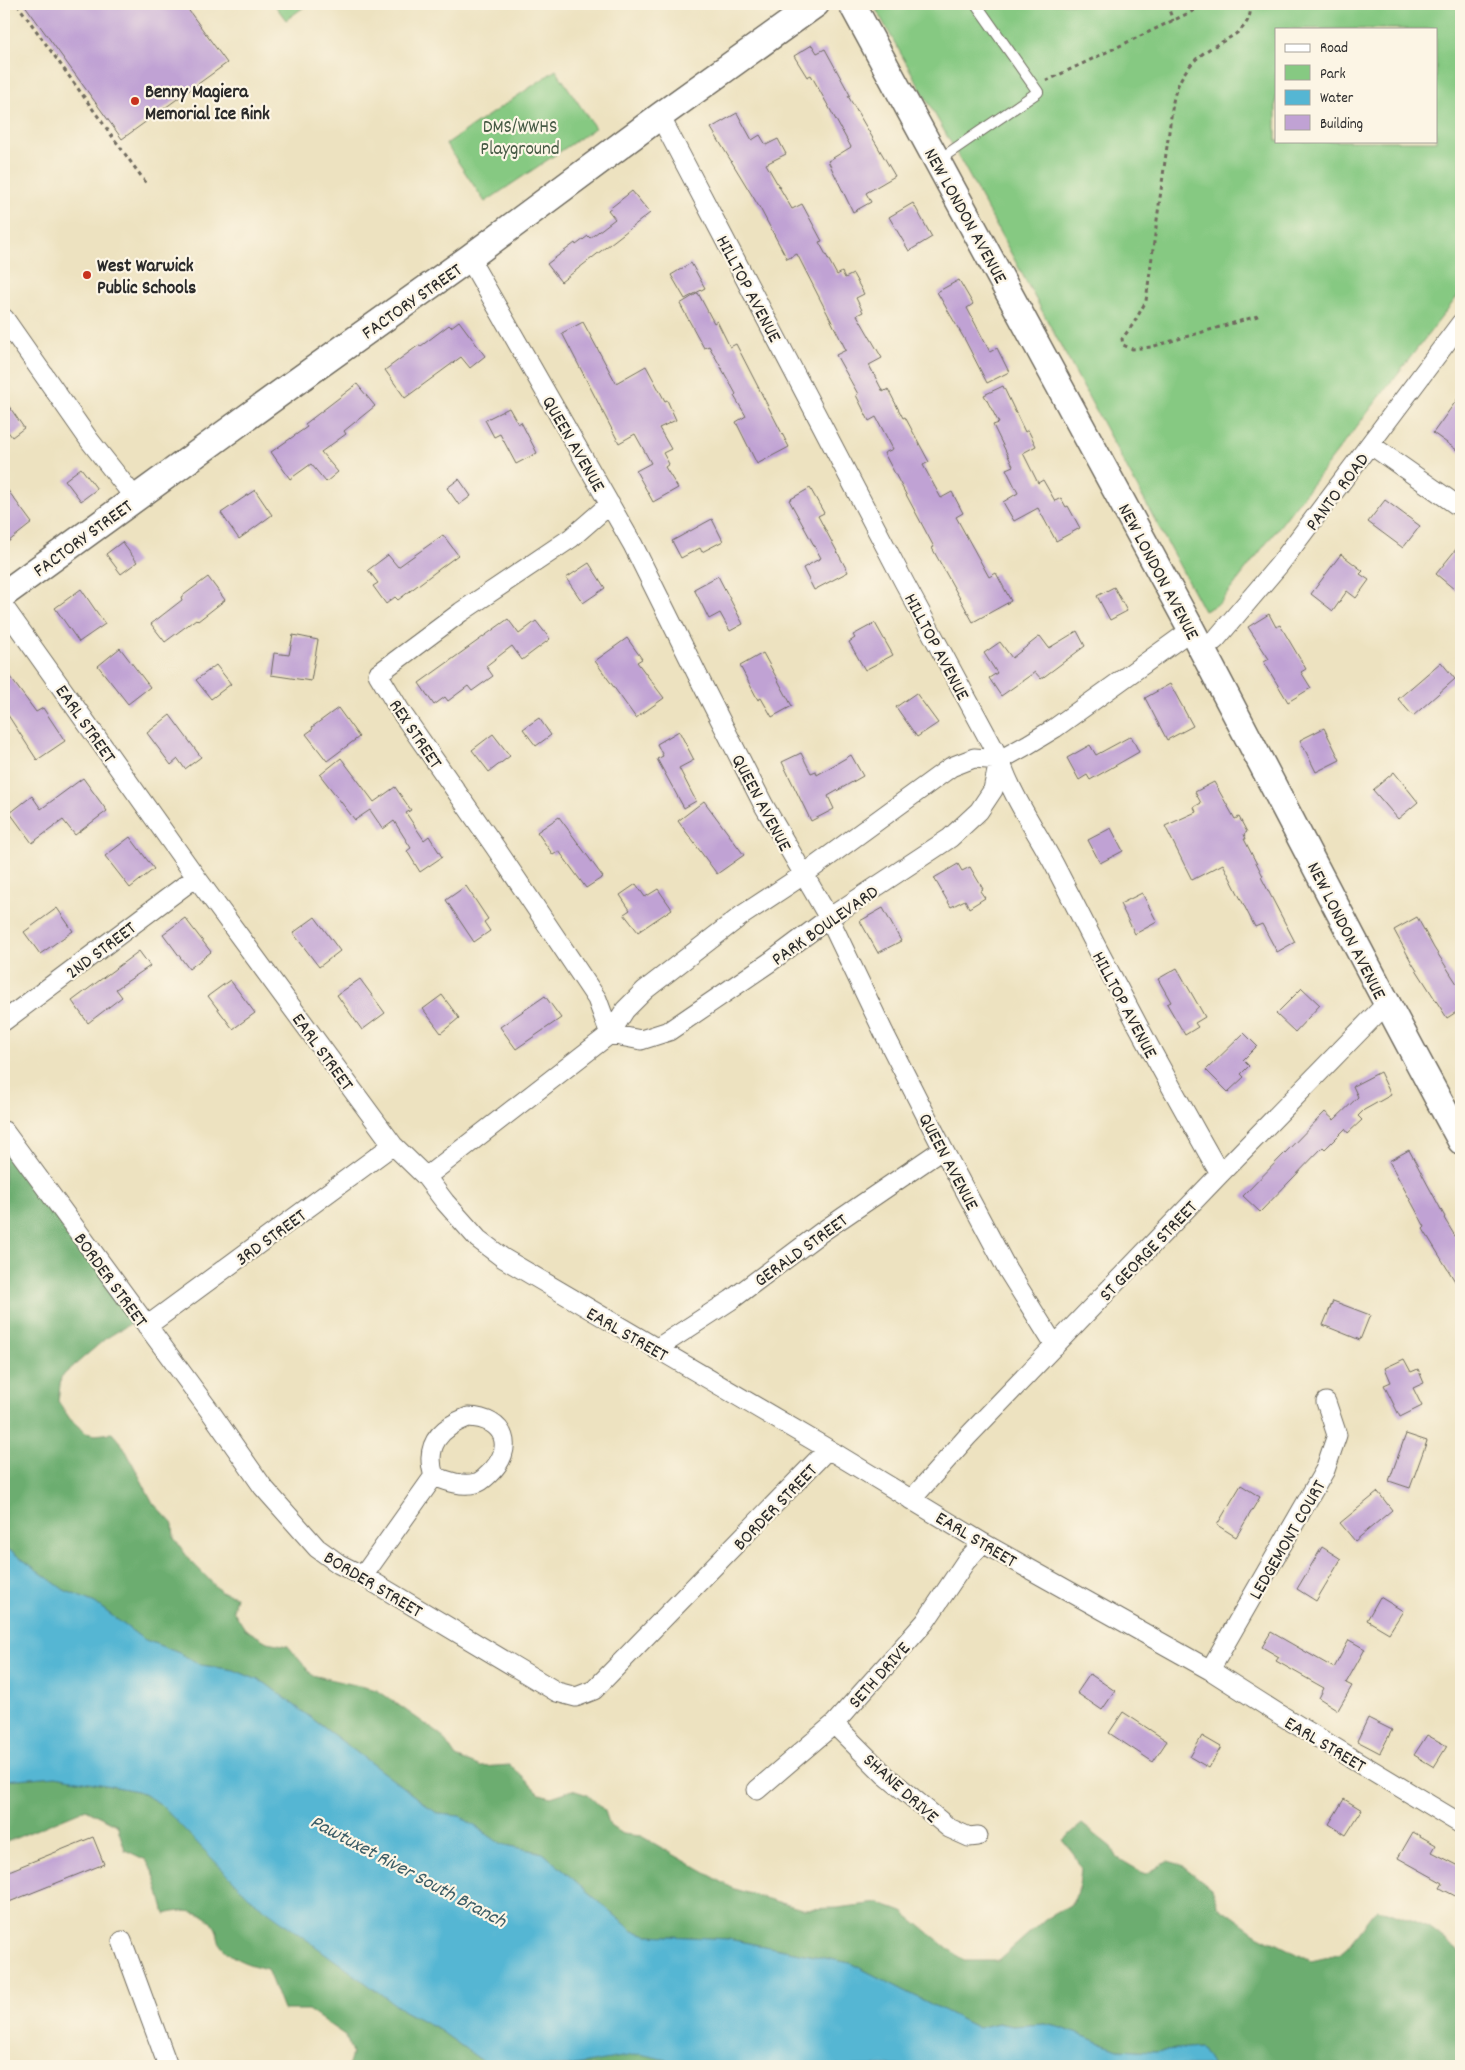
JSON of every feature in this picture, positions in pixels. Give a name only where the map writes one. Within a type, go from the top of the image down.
[{"type":"main road","name":"FACTORY STREET","points":[[4,594],[469,258],[660,116],[816,4]]},
{"type":"main road","name":"NEW LONDON AVENUE","points":[[852,4],[936,161],[1054,373],[1197,640],[1386,1004],[1461,1141]]},
{"type":"street","name":"HILLTOP AVENUE","points":[[660,116],[904,582],[1000,760],[1007,783],[1044,843],[1158,1065],[1220,1174]]},
{"type":"street","name":"QUEEN AVENUE","points":[[469,258],[633,545],[754,786],[829,918],[884,1033],[943,1149],[1007,1268],[1055,1346]]},
{"type":"street","points":[[4,318],[90,441],[135,498]]},
{"type":"street","name":"PANTO ROAD","points":[[1197,640],[1216,639],[1257,594],[1461,323]]},
{"type":"street","points":[[1371,445],[1461,508]]},
{"type":"street","name":"REX STREET","points":[[610,504],[571,538],[461,612],[378,674],[401,712],[597,999],[610,1034]]},
{"type":"street","name":"EARL STREET","points":[[4,607],[196,877],[393,1145],[426,1177],[445,1202],[478,1239],[502,1258],[828,1449],[983,1543],[1210,1670],[1461,1824]]},
{"type":"street","points":[[426,1177],[610,1034],[625,1010],[645,990],[741,916],[803,875],[951,767],[974,758],[1000,760],[1197,640]]},
{"type":"street","name":"PARK BOULEVARD","points":[[610,1034],[641,1040],[669,1031],[770,962],[829,918],[950,838],[979,811],[993,790],[1000,760]]},
{"type":"street","name":"2ND STREET","points":[[4,1021],[196,877]]},
{"type":"street","name":"ST GEORGE STREET","points":[[911,1500],[966,1437],[1386,1004]]},
{"type":"street","name":"BORDER STREET","points":[[4,1131],[262,1487],[317,1548],[339,1564],[363,1576],[557,1692],[576,1697],[594,1690],[828,1449]]},
{"type":"street","name":"3RD STREET","points":[[147,1326],[393,1145]]},
{"type":"street","name":"GERALD STREET","points":[[656,1349],[731,1300],[823,1231],[943,1149]]},
{"type":"street","name":"LEDGEMONT COURT","points":[[1210,1670],[1325,1470],[1337,1435],[1326,1402]]},
{"type":"street","points":[[363,1576],[434,1476]]},
{"type":"street","name":"SETH DRIVE","points":[[757,1790],[834,1724],[925,1622],[966,1561],[983,1543]]},
{"type":"street","name":"SHANE DRIVE","points":[[834,1724],[885,1775],[949,1828],[969,1837],[978,1836]]},
{"type":"street","points":[[122,1942],[168,2066]]},
{"type":"lane","points":[[936,161],[1038,92],[976,4]]},
{"type":"path","points":[[17,4],[146,183]]},
{"type":"path","points":[[1167,4],[1173,21]]},
{"type":"path","points":[[1035,87],[1173,21],[1204,4]]},
{"type":"path","points":[[1251,4],[1250,18],[1245,27],[1200,55],[1182,76],[1176,88],[1146,302],[1121,342],[1122,345],[1132,349],[1151,347],[1261,315]]},
{"type":"green space","points":[[274,4],[308,4],[286,20]]},
{"type":"green space","points":[[873,4],[1461,4],[1461,292],[1220,603],[1204,611],[965,168]]},
{"type":"green space","name":"DMS/WWHS Playground","points":[[556,70],[595,128],[485,202],[446,144]]},
{"type":"green space","points":[[4,1135],[138,1319],[105,1339],[61,1377],[58,1401],[70,1419],[86,1433],[95,1435],[112,1433],[124,1447],[153,1503],[173,1524],[174,1538],[189,1559],[221,1592],[236,1596],[233,1610],[245,1629],[267,1642],[288,1646],[312,1675],[377,1690],[441,1735],[456,1757],[481,1767],[510,1765],[540,1794],[551,1797],[572,1790],[588,1795],[605,1811],[610,1826],[622,1834],[641,1836],[734,1889],[802,1909],[837,1908],[878,1903],[903,1912],[964,1961],[998,1961],[1045,1919],[1070,1905],[1078,1892],[1081,1869],[1074,1854],[1063,1840],[1082,1824],[1111,1847],[1116,1857],[1145,1874],[1168,1861],[1182,1865],[1211,1888],[1218,1906],[1254,1932],[1311,1961],[1342,1954],[1377,1909],[1388,1911],[1428,1927],[1461,1953],[1461,2066],[1212,2066],[1200,2047],[1154,2051],[1118,2049],[1059,2027],[1044,2024],[1012,2026],[998,2023],[978,2028],[850,1963],[728,1939],[648,1935],[633,1931],[543,1853],[501,1844],[460,1816],[438,1814],[265,1683],[234,1670],[201,1665],[179,1653],[143,1639],[95,1603],[64,1590],[11,1551],[4,1550]]},
{"type":"green space","points":[[56,1776],[138,1791],[159,1803],[404,2011],[435,2027],[484,2062],[530,2066],[348,2066],[352,2054],[346,2036],[308,2010],[283,2010],[267,1969],[243,1962],[227,1952],[220,1943],[212,1922],[193,1912],[179,1911],[165,1914],[154,1874],[146,1860],[125,1850],[117,1825],[86,1809],[4,1843],[4,1780]]},
{"type":"green space","points":[[640,2053],[695,2066],[569,2066]]},
{"type":"water","name":"Pawtuxet River South Branch","points":[[4,1550],[11,1551],[64,1590],[95,1603],[143,1639],[179,1653],[201,1665],[234,1670],[265,1683],[438,1814],[460,1816],[501,1844],[543,1853],[633,1931],[648,1935],[728,1939],[850,1963],[978,2028],[998,2023],[1012,2026],[1044,2024],[1059,2027],[1118,2049],[1154,2051],[1200,2047],[1212,2066],[695,2066],[640,2054],[569,2066],[530,2066],[484,2062],[435,2027],[404,2011],[251,1899],[159,1803],[138,1791],[56,1776],[4,1780]]},
{"type":"building","name":"Benny Magiera Memorial Ice Rink","points":[[24,4],[184,4],[227,63],[122,139]]},
{"type":"building","points":[[812,45],[817,53],[825,49],[850,95],[848,96],[895,176],[866,193],[871,202],[853,212],[828,161],[851,147],[811,75],[807,77],[794,56]]},
{"type":"building","points":[[737,113],[752,140],[760,135],[766,145],[778,139],[786,154],[766,164],[792,209],[802,204],[822,241],[819,242],[837,275],[842,272],[845,278],[853,274],[864,294],[856,298],[863,312],[857,315],[882,358],[869,365],[883,392],[888,389],[903,418],[905,417],[929,462],[923,465],[941,498],[952,492],[963,513],[956,517],[989,577],[996,573],[1011,601],[973,622],[932,548],[934,547],[884,453],[893,449],[876,417],[869,421],[856,395],[858,394],[836,355],[846,350],[797,254],[787,259],[761,210],[711,128]]},
{"type":"building","points":[[632,191],[650,213],[561,282],[547,264],[575,243],[576,245],[588,236],[590,238],[615,219],[608,210]]},
{"type":"building","points":[[913,203],[932,237],[909,251],[889,217]]},
{"type":"building","points":[[691,263],[705,288],[685,299],[671,275]]},
{"type":"building","points":[[959,280],[973,304],[967,308],[990,352],[997,348],[1009,372],[987,383],[937,292]]},
{"type":"building","points":[[698,293],[714,323],[717,321],[730,347],[736,344],[789,447],[757,464],[736,422],[746,416],[734,396],[736,394],[709,346],[704,348],[680,304]]},
{"type":"building","points":[[459,321],[485,356],[470,368],[461,357],[405,398],[385,370],[449,325],[451,327]]},
{"type":"building","points":[[583,322],[616,383],[646,366],[665,401],[667,400],[676,420],[659,428],[671,449],[663,453],[669,464],[665,467],[678,488],[653,502],[636,471],[651,463],[635,434],[619,443],[562,333]]},
{"type":"building","points":[[357,384],[375,406],[344,431],[346,434],[321,452],[338,472],[326,482],[311,464],[290,479],[271,452],[307,427],[305,424]]},
{"type":"building","points":[[1003,386],[1025,432],[1028,430],[1036,446],[1023,453],[1038,483],[1043,480],[1055,501],[1061,498],[1066,507],[1068,506],[1080,528],[1056,541],[1038,508],[1014,521],[1003,502],[1018,493],[1006,469],[1013,466],[993,425],[999,423],[984,395]]},
{"type":"building","points":[[1461,394],[1461,453],[1433,433]]},
{"type":"building","points":[[4,399],[24,428],[12,437],[4,426]]},
{"type":"building","points":[[509,408],[518,424],[521,422],[537,453],[516,464],[500,434],[494,437],[485,420]]},
{"type":"building","points":[[81,468],[97,489],[81,501],[65,480]]},
{"type":"building","points":[[459,479],[471,496],[459,505],[447,488]]},
{"type":"building","points":[[4,485],[32,523],[4,545]]},
{"type":"building","points":[[810,488],[824,513],[818,516],[848,572],[814,590],[803,568],[821,558],[789,500]]},
{"type":"building","points":[[255,490],[272,515],[239,539],[221,513]]},
{"type":"building","points":[[1385,500],[1420,526],[1403,548],[1368,522]]},
{"type":"building","points":[[712,519],[723,541],[702,552],[700,548],[681,558],[672,541]]},
{"type":"building","points":[[443,535],[458,555],[398,600],[395,597],[386,604],[373,586],[378,583],[368,570],[388,555],[398,567]]},
{"type":"building","points":[[122,542],[137,562],[121,574],[106,554]]},
{"type":"building","points":[[1461,543],[1461,595],[1436,574]]},
{"type":"building","points":[[1341,554],[1363,571],[1360,574],[1369,580],[1356,598],[1347,591],[1333,611],[1311,594]]},
{"type":"building","points":[[589,563],[605,588],[583,603],[566,578]]},
{"type":"building","points":[[718,576],[743,624],[730,631],[720,613],[709,619],[694,589]]},
{"type":"building","points":[[208,577],[225,600],[198,621],[196,619],[165,642],[151,624],[182,600],[181,597]]},
{"type":"building","points":[[1114,587],[1127,611],[1110,620],[1097,596]]},
{"type":"building","points":[[81,589],[105,624],[79,642],[55,608]]},
{"type":"building","points":[[1269,614],[1276,627],[1280,625],[1306,669],[1301,672],[1311,688],[1288,702],[1264,662],[1269,659],[1248,627]]},
{"type":"building","points":[[508,619],[519,634],[536,621],[550,639],[522,660],[512,646],[486,666],[493,676],[472,691],[468,686],[448,701],[445,697],[434,705],[419,683]]},
{"type":"building","points":[[875,623],[893,655],[865,670],[849,642],[855,638],[853,635]]},
{"type":"building","points":[[1077,631],[1085,646],[1041,679],[1035,672],[1001,696],[989,678],[997,673],[984,653],[1000,642],[1012,658],[1040,636],[1049,648]]},
{"type":"building","points":[[293,635],[318,640],[311,681],[271,675],[274,653],[289,655]]},
{"type":"building","points":[[627,638],[642,659],[637,662],[664,698],[636,718],[595,661]]},
{"type":"building","points":[[120,648],[150,687],[128,704],[98,666]]},
{"type":"building","points":[[763,653],[792,706],[772,717],[761,698],[758,700],[740,666]]},
{"type":"building","points":[[1441,662],[1455,679],[1413,716],[1398,699]]},
{"type":"building","points":[[216,665],[231,684],[211,699],[196,680]]},
{"type":"building","points":[[4,669],[36,712],[43,708],[65,741],[37,760],[4,709]]},
{"type":"building","points":[[1170,684],[1193,726],[1167,740],[1145,698]]},
{"type":"building","points":[[916,693],[938,723],[917,737],[896,707]]},
{"type":"building","points":[[338,708],[359,737],[327,761],[306,734],[313,729],[312,727]]},
{"type":"building","points":[[170,715],[201,757],[185,769],[178,759],[171,765],[147,733]]},
{"type":"building","points":[[539,718],[551,735],[536,746],[523,729]]},
{"type":"building","points":[[1324,728],[1340,760],[1316,772],[1300,740]]},
{"type":"building","points":[[679,731],[694,760],[679,768],[696,801],[684,808],[657,759],[663,756],[657,744]]},
{"type":"building","points":[[493,734],[510,756],[489,772],[472,750]]},
{"type":"building","points":[[1131,736],[1139,752],[1090,780],[1087,775],[1079,780],[1067,758],[1090,745],[1096,755]]},
{"type":"building","points":[[801,753],[811,773],[816,771],[817,775],[851,755],[863,776],[828,796],[834,809],[811,821],[782,762]]},
{"type":"building","points":[[341,758],[374,802],[395,787],[411,810],[406,813],[424,840],[429,836],[442,857],[420,872],[407,851],[411,848],[394,821],[383,829],[370,810],[355,820],[320,775]]},
{"type":"building","points":[[1394,772],[1418,802],[1398,819],[1373,790]]},
{"type":"building","points":[[83,778],[107,811],[75,835],[63,820],[32,843],[10,813],[32,796],[41,809]]},
{"type":"building","points":[[1214,782],[1235,819],[1239,817],[1247,832],[1244,834],[1246,839],[1244,839],[1263,876],[1261,877],[1295,942],[1277,952],[1262,924],[1255,927],[1223,864],[1192,880],[1165,826],[1196,812],[1194,807],[1201,803],[1195,792]]},
{"type":"building","points":[[704,801],[744,855],[717,874],[678,821]]},
{"type":"building","points":[[559,817],[603,877],[586,888],[559,851],[553,855],[537,832]]},
{"type":"building","points":[[1111,828],[1123,851],[1100,863],[1088,840]]},
{"type":"building","points":[[130,837],[154,869],[130,888],[105,856]]},
{"type":"building","points":[[958,864],[962,871],[970,867],[983,889],[980,891],[985,898],[969,908],[965,900],[951,907],[934,878]]},
{"type":"building","points":[[636,884],[645,897],[658,889],[672,909],[638,932],[624,914],[630,910],[620,895]]},
{"type":"building","points":[[466,886],[488,919],[484,922],[490,931],[474,942],[446,900]]},
{"type":"building","points":[[1142,893],[1157,922],[1135,934],[1120,904]]},
{"type":"building","points":[[57,908],[73,931],[40,954],[24,932]]},
{"type":"building","points":[[883,908],[901,941],[878,953],[860,921]]},
{"type":"building","points":[[315,917],[340,951],[319,967],[293,933]]},
{"type":"building","points":[[1417,917],[1461,990],[1461,1009],[1447,1018],[1412,963],[1394,930]]},
{"type":"building","points":[[185,918],[211,952],[189,969],[163,934]]},
{"type":"building","points":[[139,951],[150,966],[116,989],[122,997],[88,1023],[72,1001]]},
{"type":"building","points":[[1177,968],[1205,1017],[1195,1023],[1198,1027],[1185,1035],[1167,1004],[1171,1002],[1158,979]]},
{"type":"building","points":[[360,979],[385,1013],[362,1030],[337,995]]},
{"type":"building","points":[[230,980],[255,1013],[233,1029],[208,996]]},
{"type":"building","points":[[1302,988],[1320,1005],[1295,1032],[1276,1014]]},
{"type":"building","points":[[442,995],[459,1018],[441,1033],[423,1009]]},
{"type":"building","points":[[545,996],[561,1018],[516,1049],[500,1027]]},
{"type":"building","points":[[1244,1033],[1257,1046],[1243,1060],[1249,1066],[1241,1074],[1244,1077],[1228,1092],[1206,1070]]},
{"type":"building","points":[[1380,1072],[1391,1095],[1364,1110],[1358,1116],[1362,1120],[1348,1133],[1345,1129],[1325,1149],[1323,1147],[1260,1212],[1243,1196],[1325,1112],[1334,1120],[1358,1097],[1353,1086]]},
{"type":"building","points":[[1409,1150],[1444,1218],[1461,1246],[1461,1291],[1423,1229],[1425,1227],[1389,1161]]},
{"type":"building","points":[[1333,1301],[1370,1315],[1360,1340],[1323,1325]]},
{"type":"building","points":[[1404,1359],[1411,1372],[1418,1369],[1424,1383],[1413,1388],[1422,1406],[1400,1417],[1384,1385],[1391,1382],[1385,1368]]},
{"type":"building","points":[[1406,1434],[1427,1441],[1410,1488],[1389,1481]]},
{"type":"building","points":[[1241,1485],[1260,1497],[1236,1537],[1217,1525]]},
{"type":"building","points":[[1378,1492],[1392,1510],[1355,1541],[1340,1523]]},
{"type":"building","points":[[1322,1547],[1341,1559],[1316,1601],[1297,1589]]},
{"type":"building","points":[[1380,1597],[1403,1611],[1389,1633],[1367,1620]]},
{"type":"building","points":[[1271,1632],[1334,1668],[1349,1640],[1365,1649],[1346,1683],[1352,1686],[1338,1710],[1319,1698],[1324,1688],[1276,1661],[1279,1657],[1262,1647]]},
{"type":"building","points":[[1090,1674],[1115,1691],[1102,1710],[1077,1693]]},
{"type":"building","points":[[1123,1712],[1167,1741],[1153,1762],[1109,1733]]},
{"type":"building","points":[[1368,1718],[1392,1730],[1380,1753],[1357,1741]]},
{"type":"building","points":[[1427,1735],[1447,1746],[1434,1767],[1414,1755]]},
{"type":"building","points":[[1202,1736],[1221,1747],[1209,1768],[1190,1757]]},
{"type":"building","points":[[1344,1799],[1362,1810],[1346,1835],[1329,1824]]},
{"type":"building","points":[[1413,1832],[1436,1845],[1432,1852],[1461,1867],[1461,1899],[1440,1888],[1443,1883],[1398,1858]]},
{"type":"building","points":[[93,1837],[104,1864],[4,1904],[4,1873]]},
{"type":"place","name":"Benny Magiera Memorial Ice Rink","points":[[135,101]]},
{"type":"place","name":"West Warwick Public Schools","points":[[87,275]]}]
